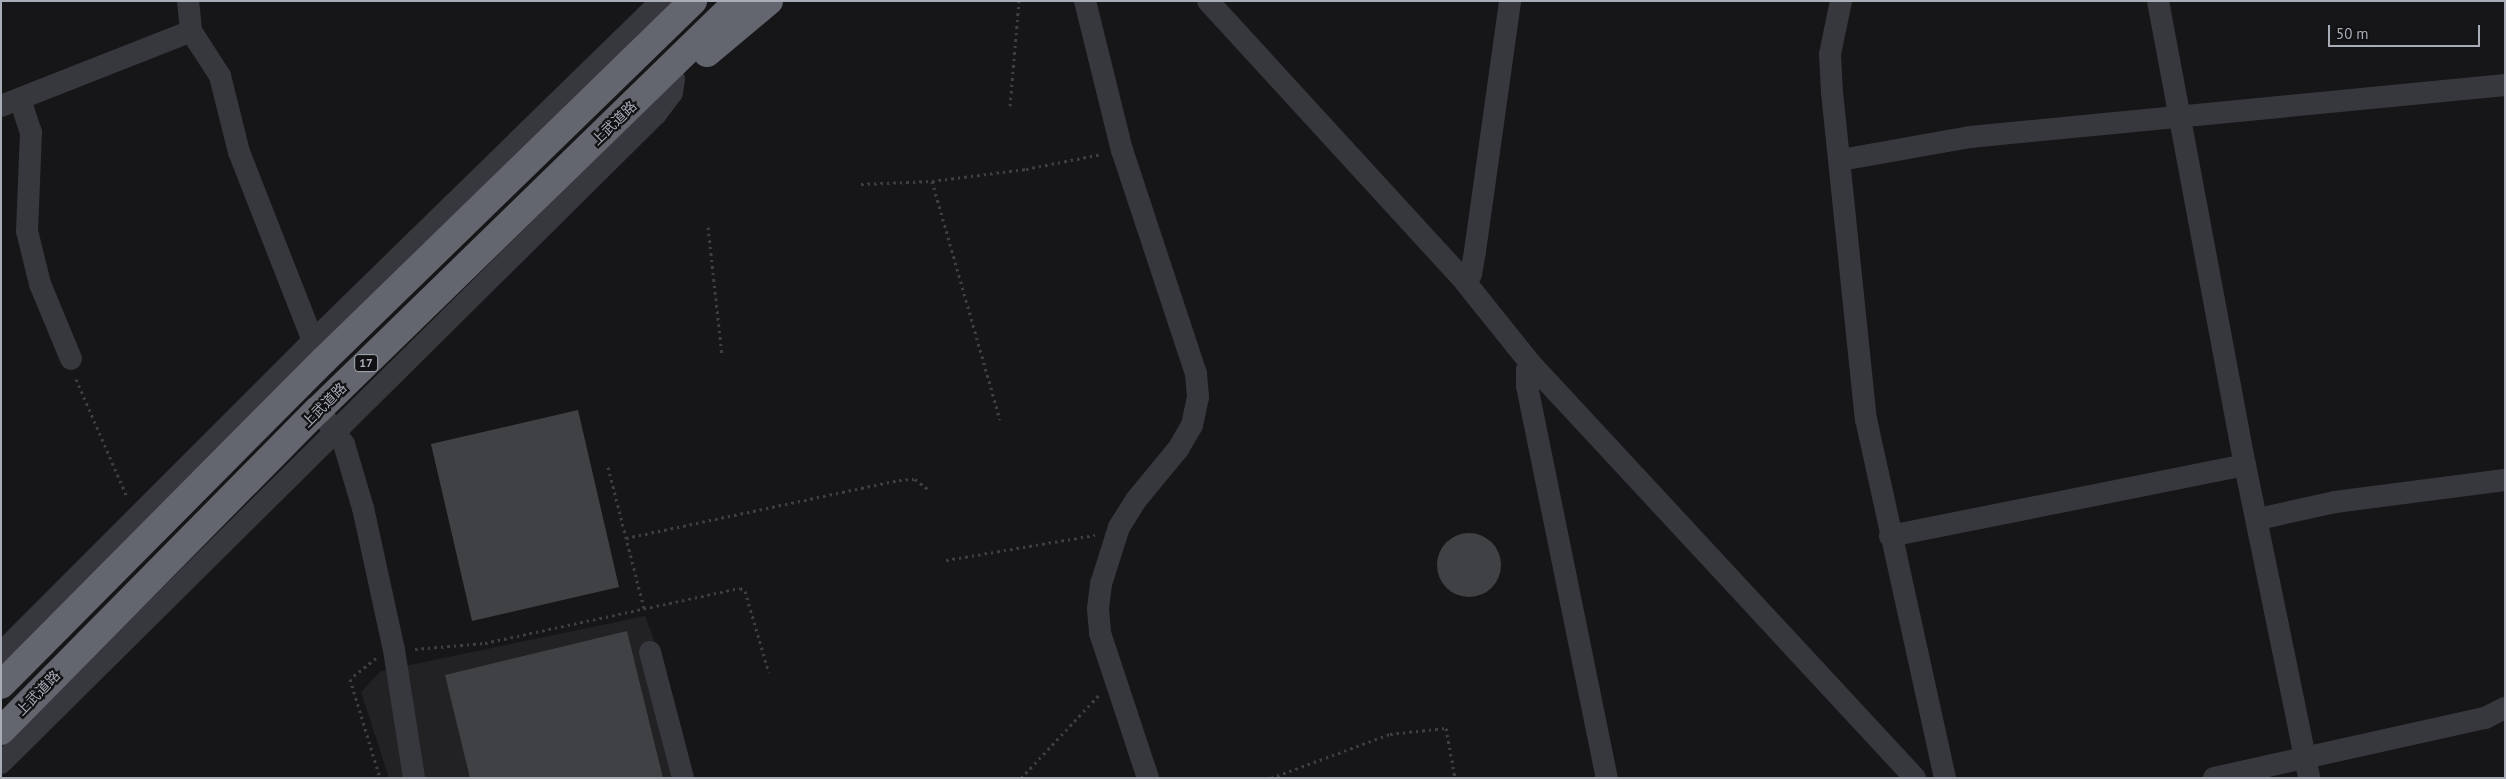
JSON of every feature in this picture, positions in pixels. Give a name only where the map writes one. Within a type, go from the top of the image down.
[{"type":"highway","name":"17","points":[[1,685],[318,351],[693,1]]},
{"type":"highway","name":"上武道路","points":[[3,749],[327,420],[624,113],[738,1]]},
{"type":"highway","points":[[624,113],[674,79],[769,1]]},
{"type":"street","points":[[188,1],[191,31],[220,76],[239,152],[318,351]]},
{"type":"street","points":[[1,653],[139,514],[318,351],[661,1]]},
{"type":"street","points":[[1085,1],[1122,150],[1196,374],[1198,396],[1197,411],[1188,433],[1136,500],[1116,537],[1101,584],[1098,609],[1100,633],[1113,679],[1148,778]]},
{"type":"street","points":[[1208,1],[1466,283],[1531,364],[1915,778]]},
{"type":"street","points":[[1466,283],[1472,274],[1476,251],[1510,1]]},
{"type":"street","points":[[1841,1],[1830,54],[1866,419],[1890,536],[1945,778]]},
{"type":"street","points":[[2158,1],[2245,465],[2258,519],[2308,768]]},
{"type":"street","points":[[71,359],[40,284],[27,231],[30,132],[11,102],[191,31]]},
{"type":"street","points":[[414,778],[394,650],[363,508],[344,444],[327,420],[656,114],[672,93],[674,79]]},
{"type":"street","points":[[1841,160],[1970,137],[2505,85]]},
{"type":"street","points":[[1531,364],[1527,370],[1527,386],[1607,778]]},
{"type":"street","points":[[1890,536],[2245,465]]},
{"type":"street","points":[[2258,519],[2335,502],[2505,480]]},
{"type":"street","points":[[650,652],[682,778]]},
{"type":"street","points":[[2214,778],[2308,768],[2484,718],[2505,708]]},
{"type":"path","points":[[1010,106],[1018,1]]},
{"type":"path","points":[[861,184],[932,181],[1026,169],[1122,150]]},
{"type":"path","points":[[932,181],[1000,419]]},
{"type":"path","points":[[708,227],[722,356]]},
{"type":"path","points":[[71,359],[99,439],[126,497],[139,514]]},
{"type":"path","points":[[608,467],[644,608]]},
{"type":"path","points":[[626,538],[899,480],[914,480],[929,490]]},
{"type":"path","points":[[946,560],[1103,534],[1116,537]]},
{"type":"path","points":[[380,778],[350,679],[372,660],[394,650],[484,643],[740,588],[745,591],[769,673]]},
{"type":"path","points":[[1021,778],[1113,679]]},
{"type":"path","points":[[1271,778],[1390,734],[1446,728],[1455,778]]},
{"type":"shaded area","points":[[645,616],[660,656],[694,778],[389,778],[361,692],[381,671]]},
{"type":"building","points":[[578,410],[619,587],[472,621],[431,444]]},
{"type":"building","points":[[1469,533],[1487,539],[1495,547],[1501,565],[1495,583],[1487,591],[1469,597],[1451,591],[1443,583],[1437,565],[1443,547],[1451,539]]},
{"type":"building","points":[[627,631],[663,778],[470,778],[445,675]]}]
